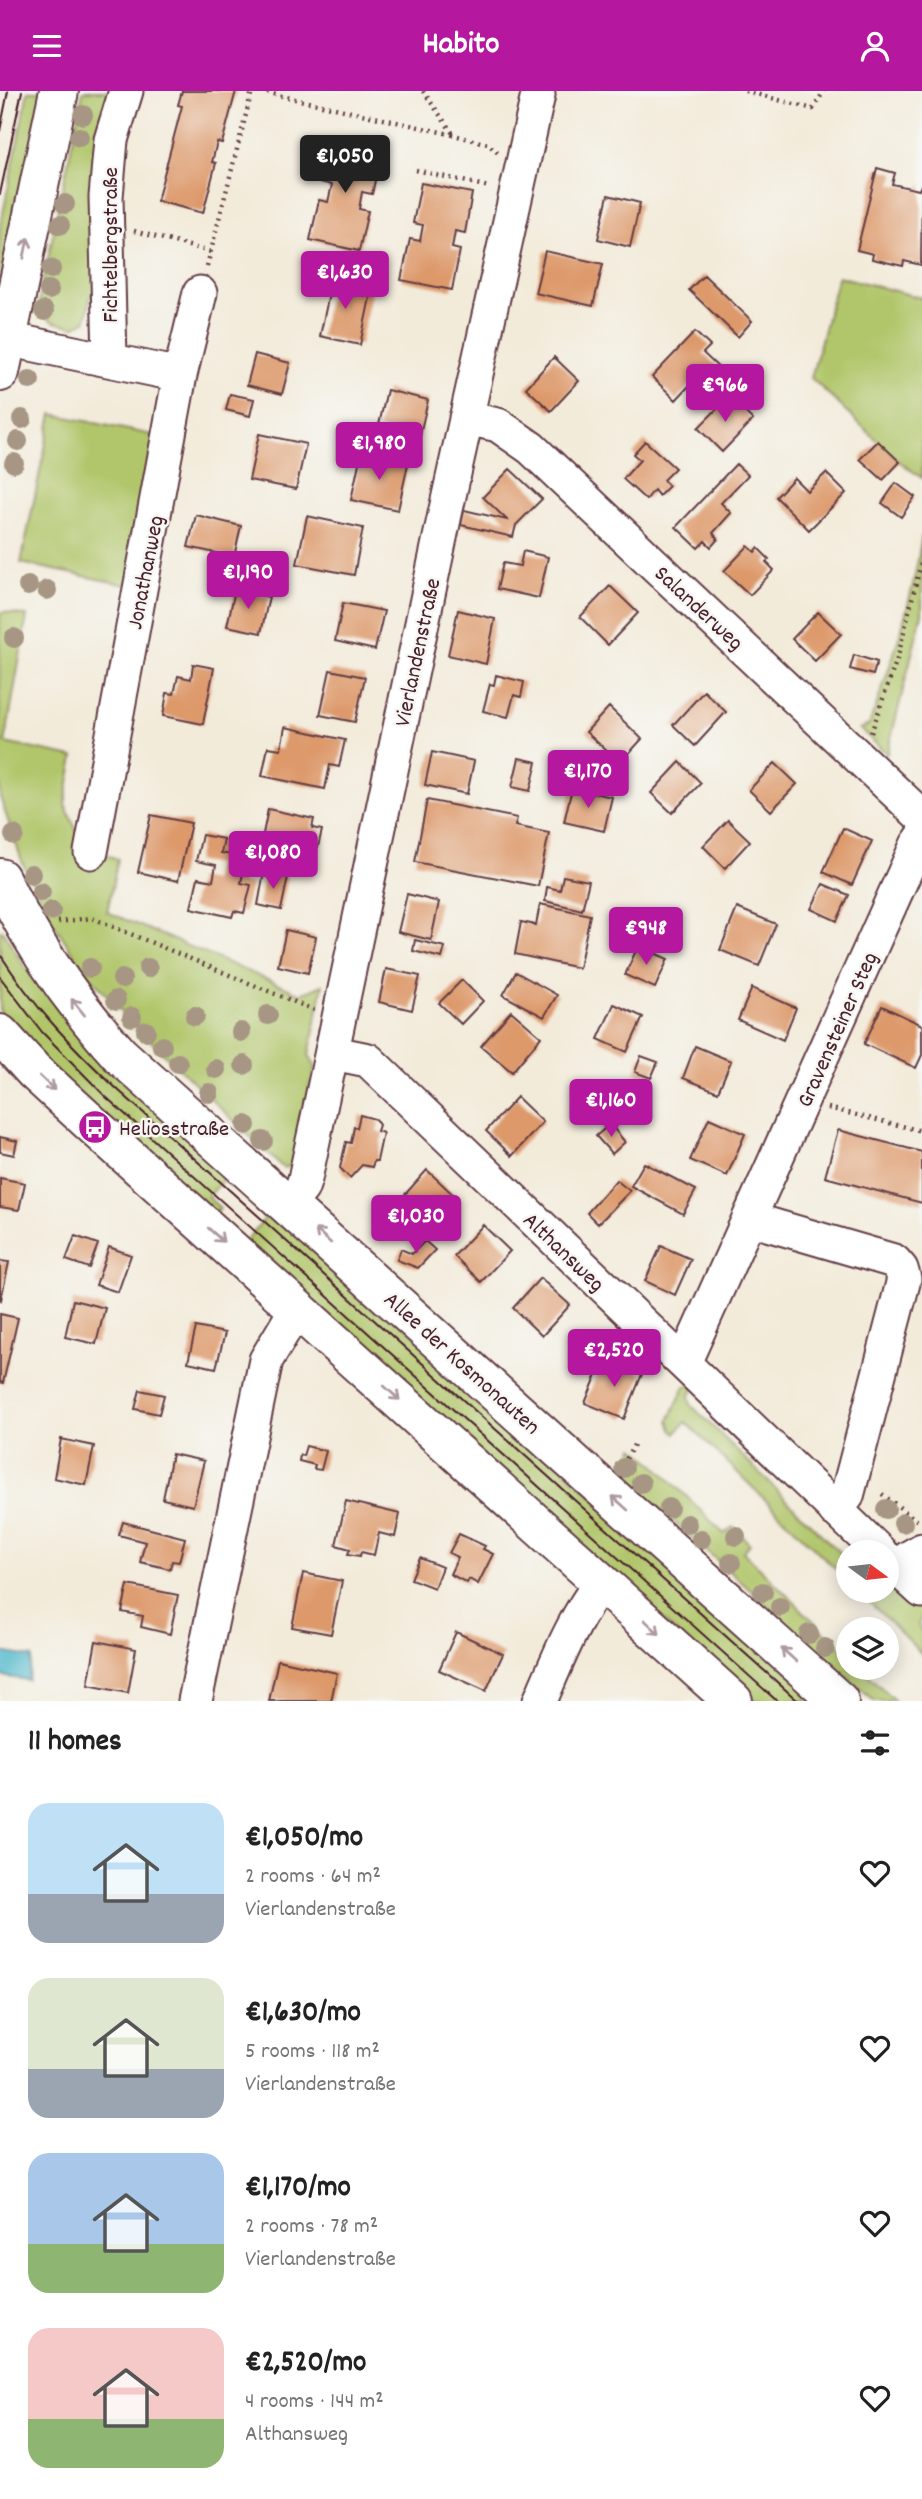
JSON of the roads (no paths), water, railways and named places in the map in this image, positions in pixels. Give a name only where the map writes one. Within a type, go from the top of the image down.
[{"type":"main road","points":[[4,355],[59,91]]},
{"type":"main road","name":"Allee der Kosmonauten","points":[[0,878],[53,973],[120,1055],[839,1701]]},
{"type":"main road","points":[[0,1034],[34,1071],[733,1701]]},
{"type":"street","name":"Fichtelbergstraße","points":[[110,359],[106,197],[111,140],[127,91]]},
{"type":"street","name":"Vierlandenstraße","points":[[288,1205],[302,1188],[305,1179],[466,418],[538,95]]},
{"type":"street","name":"Jonathanweg","points":[[91,852],[180,375],[200,293]]},
{"type":"street","name":"Fichtelbergstraße","points":[[4,355],[110,359],[180,375]]},
{"type":"street","name":"Salanderweg","points":[[466,418],[498,425],[528,445],[922,817]]},
{"type":"street","name":"Gravensteiner Steg","points":[[684,1363],[922,838]]},
{"type":"street","name":"Althansweg","points":[[333,1053],[368,1060],[835,1510],[874,1540]]},
{"type":"street","points":[[750,1219],[894,1261],[901,1269],[904,1279],[847,1496],[835,1510]]},
{"type":"street","points":[[195,1701],[266,1360],[297,1308]]},
{"type":"street","name":"Althansweg","points":[[900,1562],[922,1591]]},
{"type":"street","points":[[540,1701],[573,1625],[602,1581]]},
{"type":"water","points":[[0,1652],[32,1657],[28,1680],[0,1676]]},
{"type":"tram line","points":[[0,131],[8,91]]},
{"type":"tram line","points":[[0,194],[22,91]]},
{"type":"tram line","points":[[0,954],[54,1025],[117,1089],[798,1701]]},
{"type":"tram line","points":[[0,977],[42,1032],[106,1097],[777,1701]]},
{"type":"place","name":"Heliosstraße","points":[[95,1127]]}]
